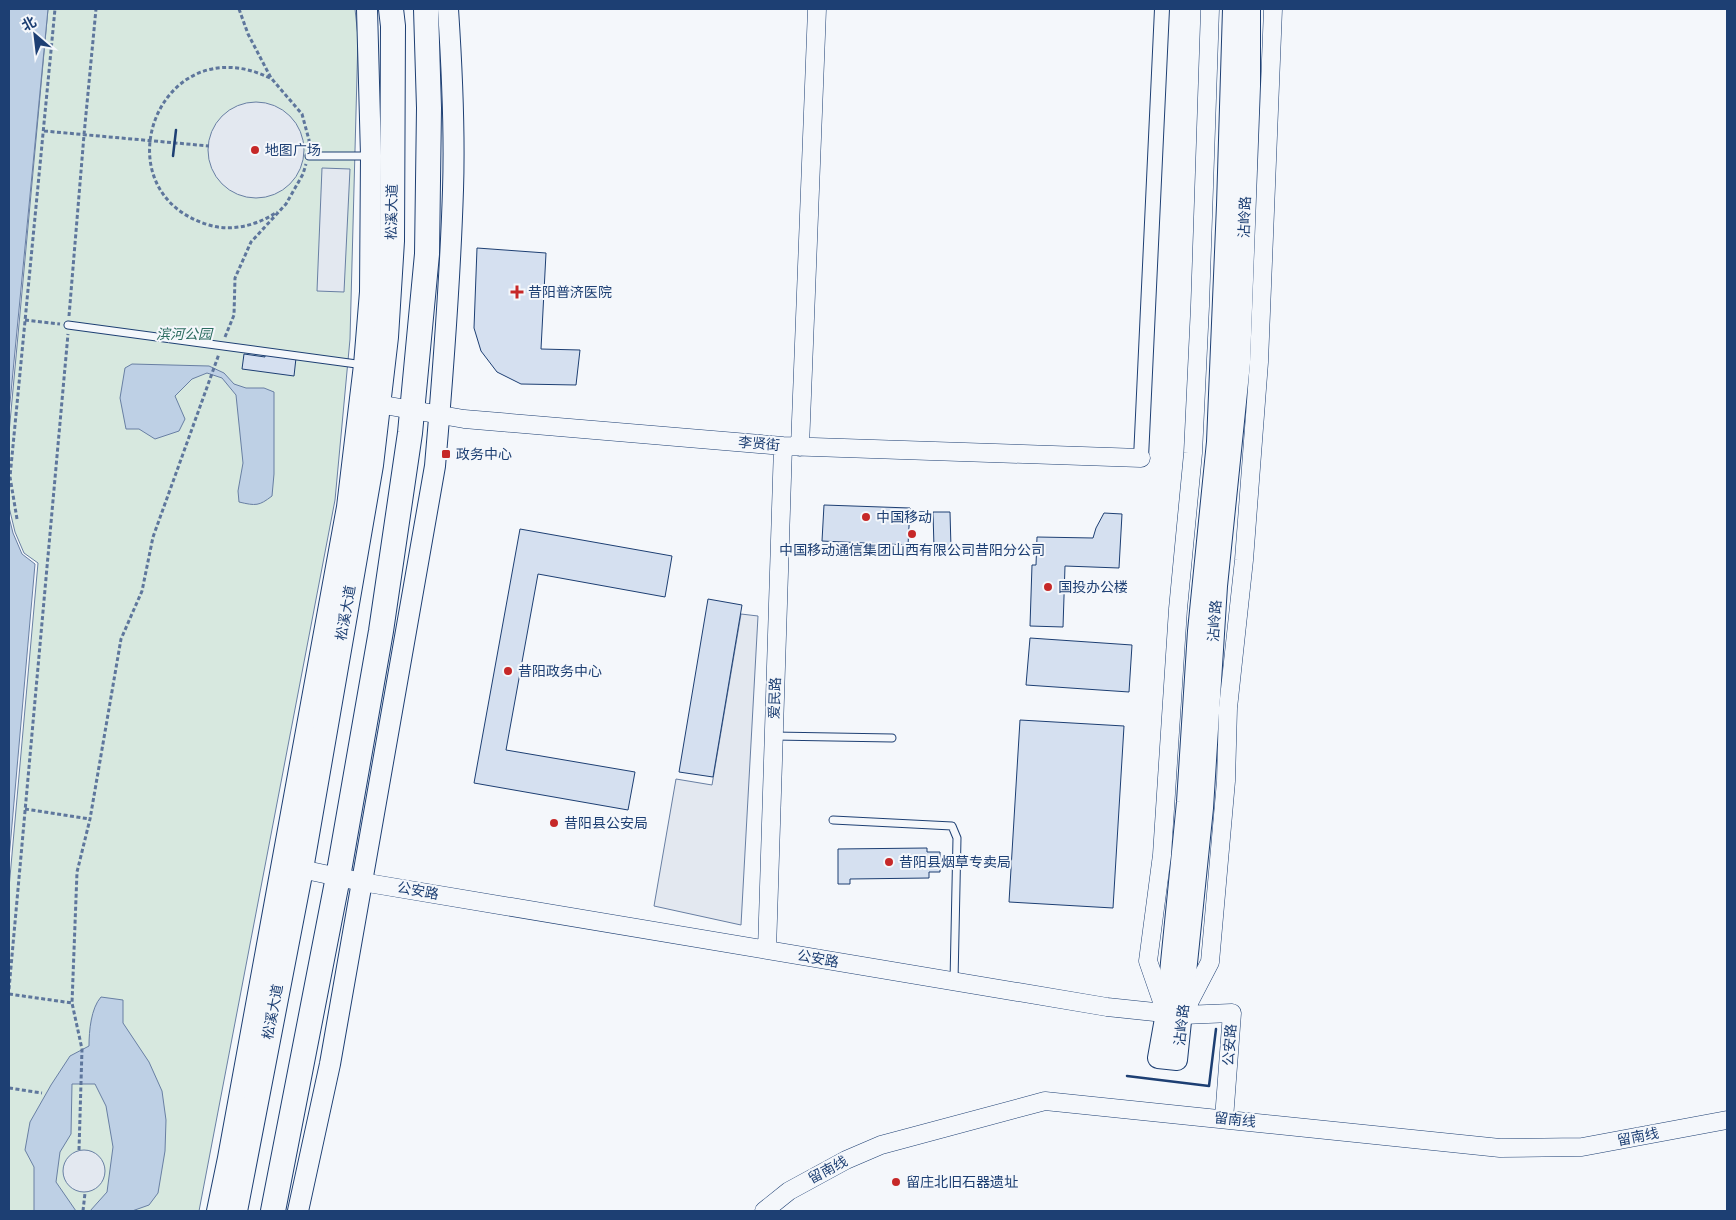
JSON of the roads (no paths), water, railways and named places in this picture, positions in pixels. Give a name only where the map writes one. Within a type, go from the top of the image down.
[{"type":"highway","name":"松溪大道","points":[[235,1211],[301,869],[371,465],[386,337],[392,241],[382,156],[393,26],[391,9]]},
{"type":"highway","points":[[273,1211],[338,876],[381,631],[412,409],[427,254],[429,108],[426,9]]},
{"type":"main road","points":[[217,1211],[347,507],[364,365],[382,156],[367,9]]},
{"type":"main road","points":[[298,1211],[330,1064],[435,466],[447,322],[453,189],[452,81],[448,9]]},
{"type":"main road","name":"沾岭路","points":[[1174,1014],[1198,631],[1217,442],[1228,185],[1233,9]]},
{"type":"main road","name":"沾岭路","points":[[1174,1014],[1203,808],[1218,586],[1240,363],[1250,86],[1250,9]]},
{"type":"street","name":"爱民路","points":[[767,950],[774,736],[817,9]]},
{"type":"street","points":[[1141,458],[1162,9]]},
{"type":"street","points":[[1210,9],[1193,453],[1178,609],[1162,855],[1148,961],[1174,1014],[1210,962],[1226,781],[1228,708],[1244,560],[1259,362],[1273,9]]},
{"type":"street","name":"李贤街","points":[[378,404],[464,419],[792,446],[1141,458]]},
{"type":"street","name":"公安路","points":[[301,869],[362,882],[1107,1008],[1174,1014],[1232,1013],[1224,1119]]},
{"type":"street","name":"留南线","points":[[764,1211],[790,1191],[846,1160],[881,1145],[1045,1101],[1500,1148],[1582,1147],[1727,1120]]},
{"type":"lane","points":[[309,156],[382,156]]},
{"type":"lane","points":[[68,325],[364,365]]},
{"type":"lane","points":[[774,736],[892,738]]},
{"type":"lane","points":[[833,820],[952,826],[957,838],[954,982]]},
{"type":"water","points":[[9,9],[48,9],[9,413]]},
{"type":"water","points":[[132,364],[209,366],[224,373],[234,384],[246,388],[264,388],[274,392],[274,474],[272,496],[264,502],[257,504],[239,502],[238,491],[243,463],[236,395],[222,378],[207,373],[192,379],[175,396],[185,419],[179,431],[155,439],[139,429],[126,429],[120,398],[125,368]]},
{"type":"water","points":[[9,517],[13,533],[22,554],[35,564],[9,859]]},
{"type":"water","points":[[101,997],[123,1000],[123,1023],[149,1062],[162,1091],[166,1120],[165,1151],[158,1193],[149,1205],[132,1211],[90,1211],[107,1192],[113,1147],[106,1106],[95,1084],[72,1084],[71,1134],[60,1152],[56,1182],[76,1211],[34,1211],[34,1167],[25,1150],[30,1122],[70,1056],[89,1046],[93,1013]]},
{"type":"place","name":"地图广场","points":[[255,150]]},
{"type":"place","name":"昔阳普济医院","points":[[517,292]]},
{"type":"place","name":"政务中心","points":[[446,454]]},
{"type":"place","name":"中国移动","points":[[866,517]]},
{"type":"place","name":"中国移动通信集团山西有限公司昔阳分公司","points":[[912,534]]},
{"type":"place","name":"国投办公楼","points":[[1048,587]]},
{"type":"place","name":"昔阳政务中心","points":[[508,671]]},
{"type":"place","name":"昔阳县公安局","points":[[554,823]]},
{"type":"place","name":"昔阳县烟草专卖局","points":[[889,862]]},
{"type":"place","name":"留庄北旧石器遗址","points":[[896,1182]]},
{"type":"park label","name":"滨河公园","points":[[184,334]]}]
